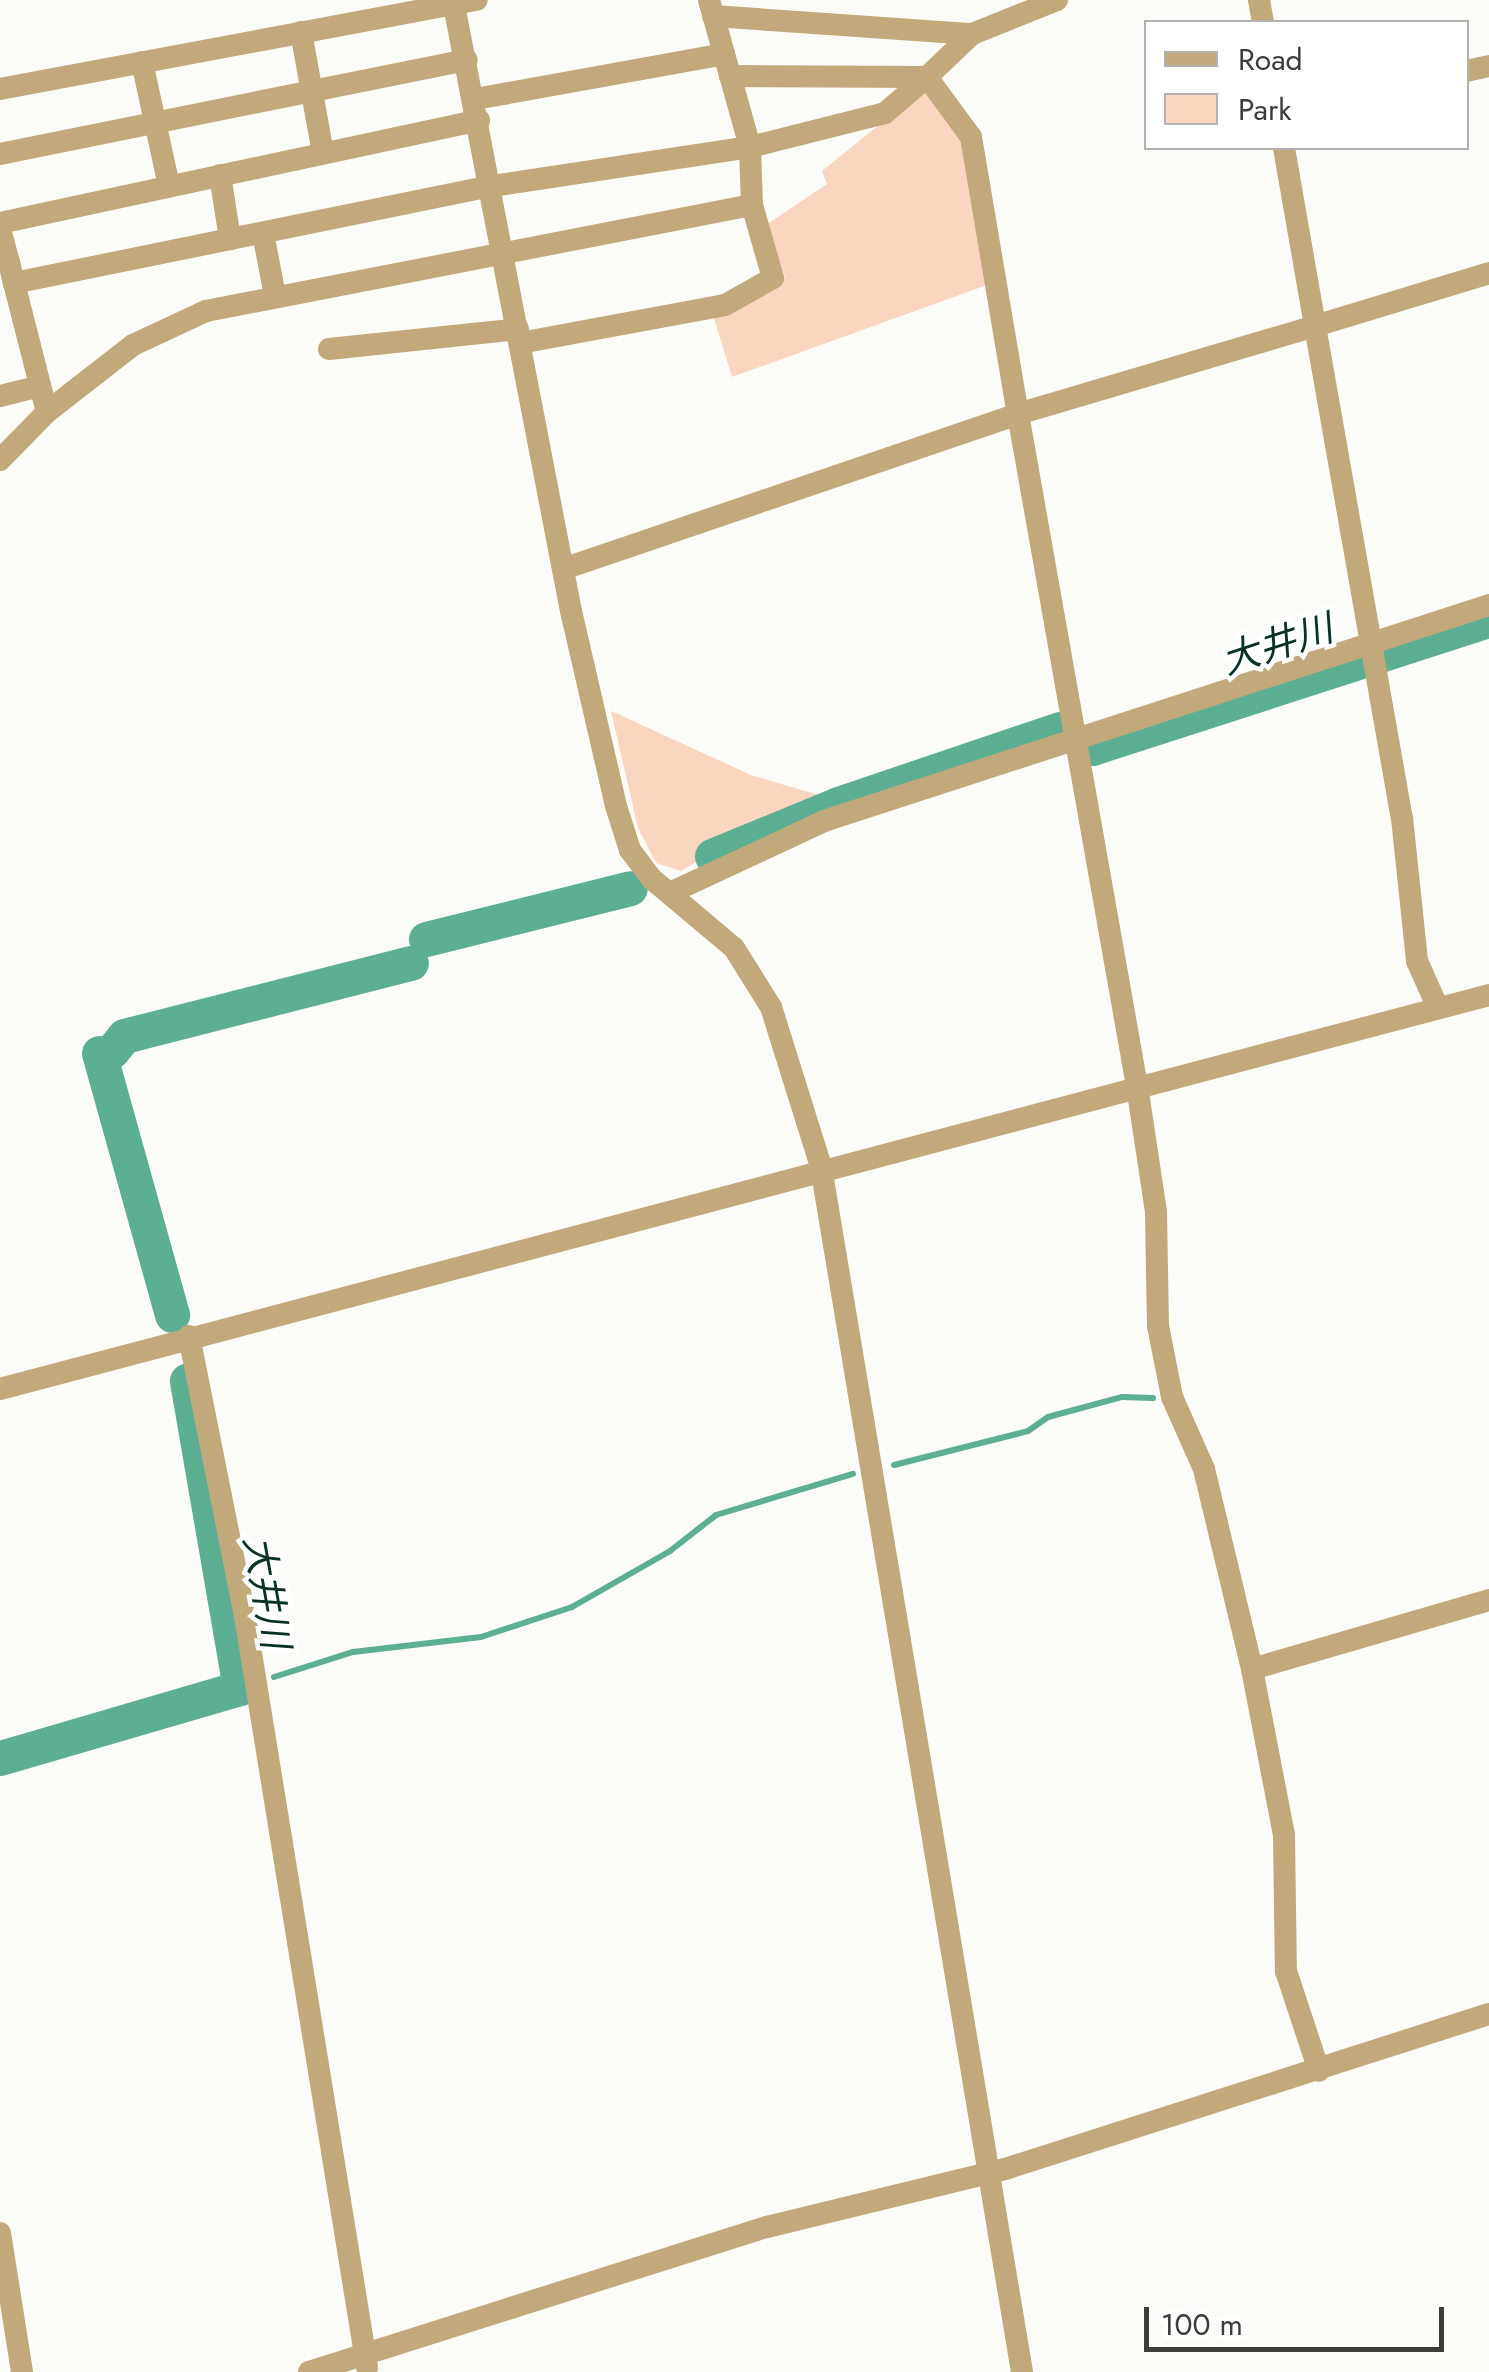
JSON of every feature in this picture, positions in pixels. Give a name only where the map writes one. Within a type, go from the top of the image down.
[{"type":"street","points":[[0,89],[461,1],[468,60],[563,569],[626,835],[652,879],[734,948],[771,1007],[821,1167],[1022,2372]]},
{"type":"street","points":[[8,270],[230,239],[491,186],[750,147],[885,113],[972,34],[1049,1]]},
{"type":"street","points":[[329,349],[519,336],[725,304],[773,278],[752,205],[750,147],[711,8],[972,34]]},
{"type":"street","points":[[301,32],[323,153]]},
{"type":"street","points":[[0,154],[468,60]]},
{"type":"street","points":[[142,62],[169,186]]},
{"type":"street","points":[[47,412],[12,321],[0,226],[323,153],[477,109],[727,65],[928,77]]},
{"type":"street","points":[[928,77],[971,136],[1072,739],[1137,1086],[1156,1212],[1158,1326],[1172,1397],[1204,1469],[1252,1670],[1284,1835],[1286,1971],[1320,2071]]},
{"type":"street","points":[[1284,150],[1402,818],[1417,961],[1438,1008]]},
{"type":"street","points":[[220,176],[230,239]]},
{"type":"street","points":[[0,460],[47,412],[132,345],[206,311],[503,249],[752,205]]},
{"type":"street","points":[[263,233],[276,296]]},
{"type":"street","points":[[563,569],[1018,414],[1489,273]]},
{"type":"street","points":[[0,396],[40,386]]},
{"type":"street","points":[[672,892],[824,821],[1489,605]]},
{"type":"street","points":[[0,1389],[821,1167],[1489,995]]},
{"type":"street","points":[[190,1336],[245,1616],[366,2364]]},
{"type":"street","points":[[1252,1670],[1489,1600]]},
{"type":"street","points":[[309,2372],[366,2364],[768,2227],[990,2173],[1320,2071],[1489,2014]]},
{"type":"street","points":[[0,2233],[22,2372]]},
{"type":"green space","points":[[922,90],[950,112],[961,138],[987,285],[732,377],[714,318],[785,277],[763,227],[827,184],[822,171]]},
{"type":"green space","points":[[611,711],[751,775],[822,796],[823,806],[721,847],[681,871],[656,863],[638,828]]},
{"type":"waterway","name":"大井川","points":[[1092,748],[1489,620]]},
{"type":"waterway","name":"大井川","points":[[712,856],[838,804],[1060,729]]},
{"type":"waterway","name":"大井川","points":[[426,939],[630,888]]},
{"type":"waterway","name":"大井川","points":[[112,1051],[124,1036],[411,963]]},
{"type":"waterway","name":"大井川","points":[[99,1053],[172,1315]]},
{"type":"waterway","name":"大井川","points":[[0,1758],[240,1688],[187,1381]]},
{"type":"waterway","points":[[894,1465],[1028,1431],[1048,1417],[1122,1397],[1153,1398]]},
{"type":"waterway","points":[[274,1677],[353,1652],[481,1637],[572,1607],[670,1551],[716,1515],[853,1474]]}]
